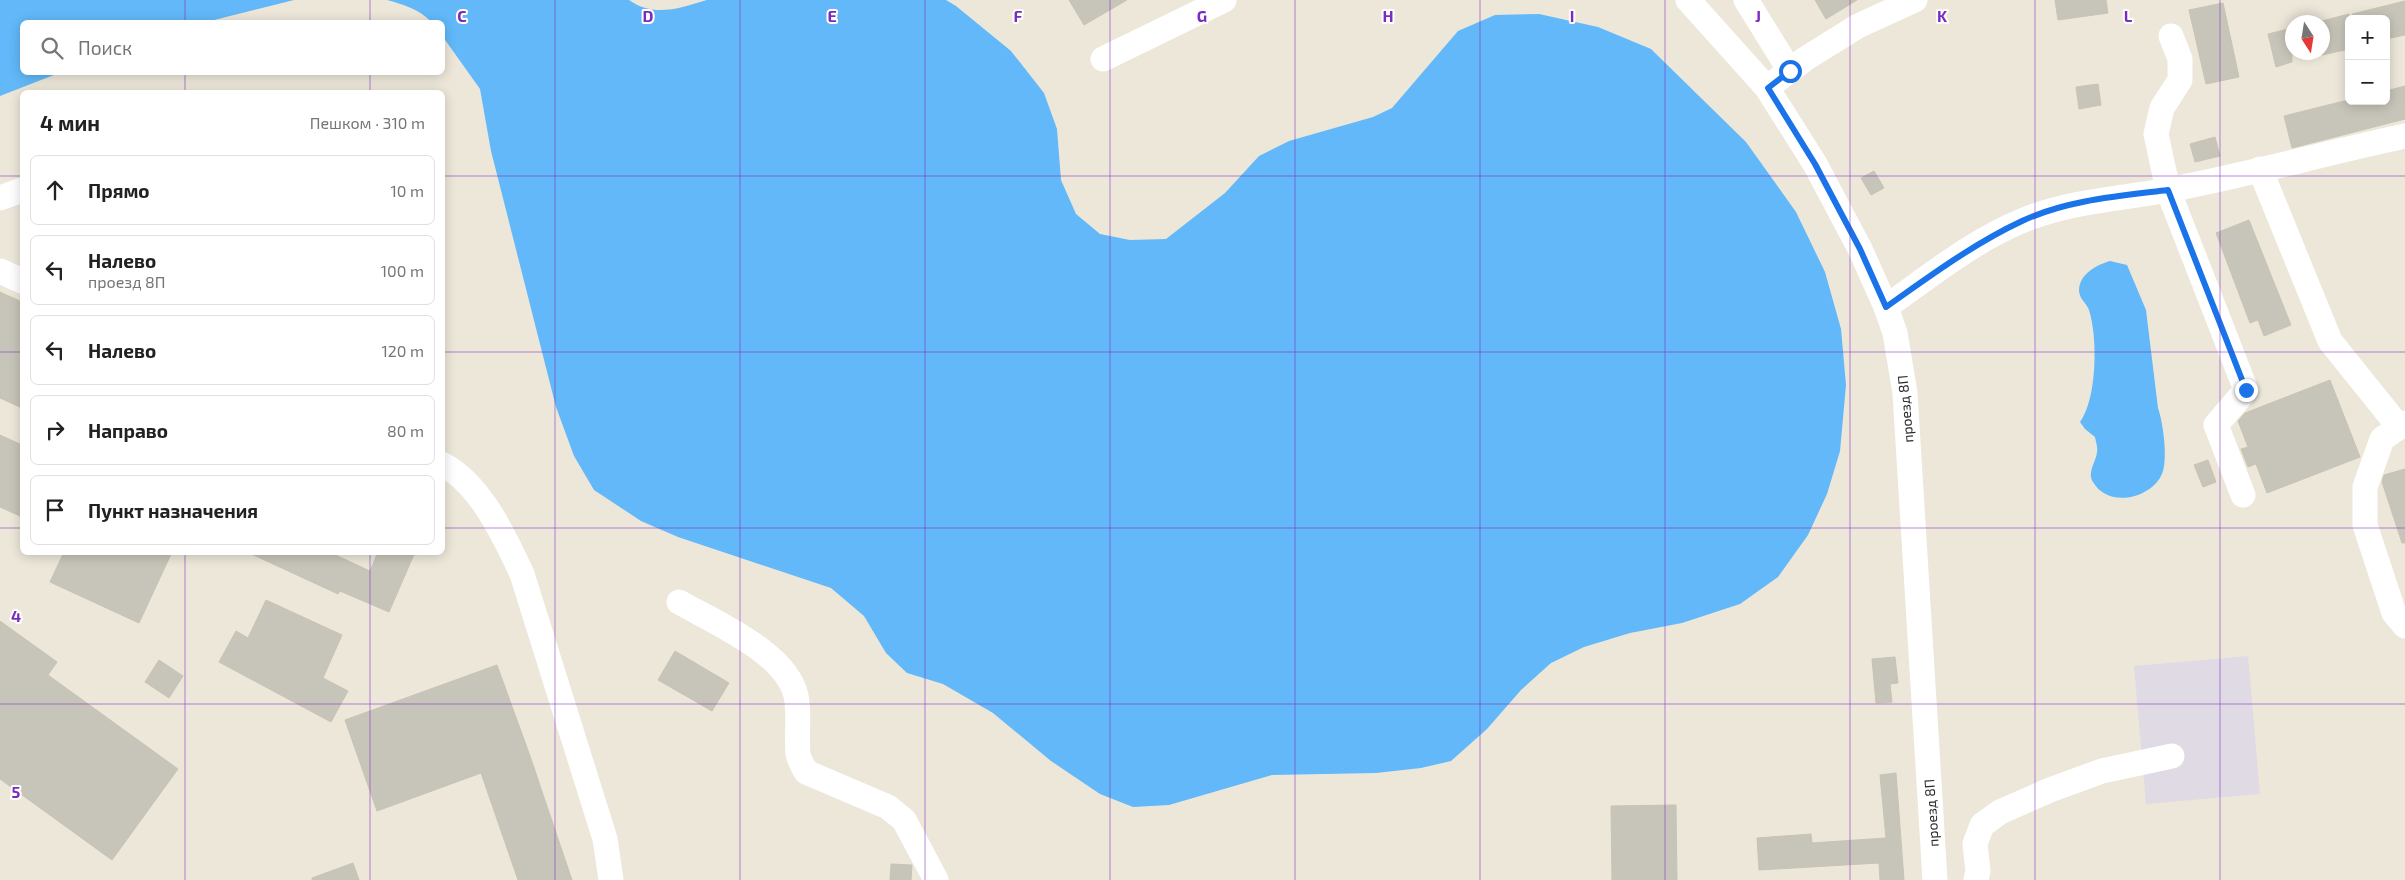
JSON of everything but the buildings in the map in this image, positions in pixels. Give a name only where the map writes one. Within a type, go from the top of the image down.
[{"type":"street","points":[[1103,59],[1223,0]]},
{"type":"street","name":"проезд 8П","points":[[1688,0],[1768,88],[1815,164],[1860,249],[1886,307],[1895,333],[1905,393],[1935,880]]},
{"type":"street","points":[[1746,0],[1790,71]]},
{"type":"street","points":[[1768,88],[1805,59],[1858,26],[1916,0]]},
{"type":"street","points":[[2172,36],[2180,59],[2180,80],[2162,108],[2156,134],[2168,190],[2246,390],[2216,425],[2243,495]]},
{"type":"street","points":[[1886,307],[1970,249],[2023,221],[2063,207],[2111,197],[2168,190],[2404,138]]},
{"type":"street","points":[[2260,169],[2330,341],[2402,425],[2382,440],[2365,487],[2366,525],[2394,614],[2405,626]]},
{"type":"street","points":[[0,198],[20,191]]},
{"type":"street","points":[[0,271],[20,280]]},
{"type":"street","points":[[445,466],[463,479],[489,511],[522,574],[605,839],[611,880]]},
{"type":"street","points":[[678,602],[754,645],[773,660],[789,681],[796,695],[798,756],[806,772],[888,807],[904,820],[936,880]]},
{"type":"street","points":[[1976,880],[1978,871],[1975,844],[1982,824],[2000,812],[2050,790],[2102,771],[2172,756]]},
{"type":"shaded area","points":[[2248,656],[2260,794],[2146,804],[2134,666]]},
{"type":"water","points":[[0,0],[294,0],[214,20],[20,20],[20,75],[54,75],[0,96]]},
{"type":"water","points":[[387,0],[629,0],[648,9],[667,10],[707,0],[946,0],[1011,51],[1044,93],[1057,129],[1061,180],[1076,214],[1100,234],[1130,240],[1166,239],[1225,193],[1259,156],[1289,141],[1373,117],[1392,108],[1458,31],[1495,15],[1539,14],[1598,27],[1651,49],[1746,142],[1796,212],[1825,272],[1841,329],[1846,385],[1840,451],[1827,494],[1808,535],[1778,577],[1740,604],[1682,623],[1630,633],[1584,647],[1551,663],[1521,690],[1487,729],[1451,761],[1421,768],[1376,773],[1272,775],[1169,805],[1133,807],[1100,794],[1051,761],[993,713],[943,684],[907,673],[886,653],[864,616],[831,588],[678,537],[641,521],[594,490],[574,456],[556,407],[491,151],[480,89],[445,40],[445,20],[429,20],[417,11]]},
{"type":"water","points":[[2110,261],[2127,265],[2146,310],[2165,452],[2163,470],[2155,484],[2138,495],[2118,498],[2100,490],[2091,478],[2091,471],[2097,452],[2095,437],[2080,422],[2086,412],[2090,399],[2095,352],[2092,322],[2088,307],[2080,296],[2080,284],[2086,274]]},
{"type":"route","points":[[1790,71],[1768,88],[1815,164],[1860,249],[1886,307],[1970,249],[2023,221],[2063,207],[2111,197],[2168,190],[2246,390]]}]
